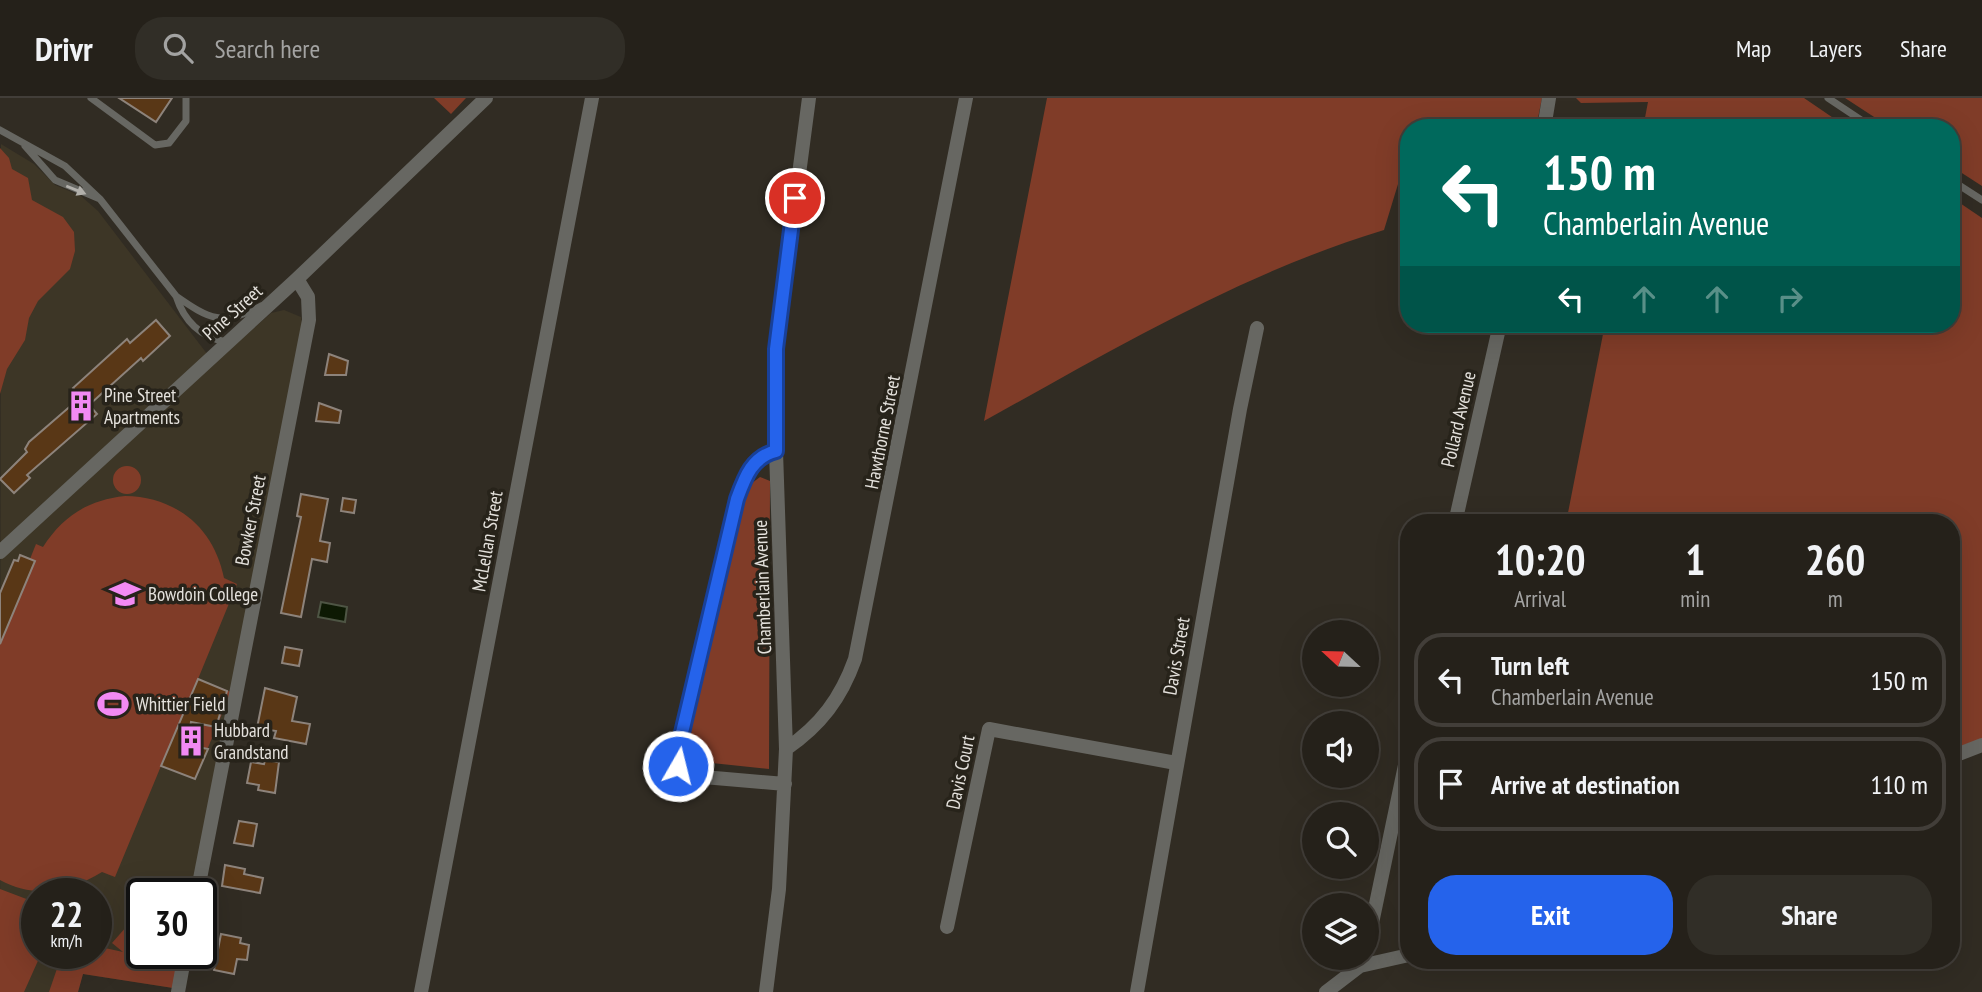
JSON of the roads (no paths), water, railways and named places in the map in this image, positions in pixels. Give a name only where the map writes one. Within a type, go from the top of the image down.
[{"type":"street","name":"Pine Street","points":[[0,552],[277,298],[486,98]]},
{"type":"street","name":"McLellan Street","points":[[421,992],[592,98]]},
{"type":"street","name":"Chamberlain Avenue","points":[[766,992],[779,889],[786,749],[776,451],[776,349],[809,98]]},
{"type":"street","name":"Hawthorne Street","points":[[786,749],[804,737],[834,705],[855,659],[966,98]]},
{"type":"street","points":[[1546,119],[1549,98]]},
{"type":"street","name":"Bowker Street","points":[[200,878],[309,320],[307,297],[296,279]]},
{"type":"street","name":"Davis Street","points":[[1138,992],[1176,763],[1257,328]]},
{"type":"street","name":"Pollard Avenue","points":[[1457,514],[1498,333]]},
{"type":"street","points":[[776,451],[764,454],[755,462],[745,477],[737,499],[677,761],[680,771],[692,776],[785,784]]},
{"type":"street","name":"Davis Court","points":[[947,927],[989,729],[1176,763]]},
{"type":"street","points":[[1960,754],[1982,745]]},
{"type":"street","points":[[1378,893],[1400,789]]},
{"type":"street","points":[[1379,959],[1400,956]]},
{"type":"street","points":[[178,992],[182,969]]},
{"type":"street","points":[[1326,992],[1352,970]]},
{"type":"lane","points":[[91,98],[155,145],[169,144],[186,121],[186,98]]},
{"type":"lane","points":[[1828,98],[1860,119]]},
{"type":"lane","points":[[0,130],[65,166],[92,188],[176,296],[206,317],[239,316],[277,298]]},
{"type":"lane","points":[[25,146],[55,180],[100,199]]},
{"type":"lane","points":[[1960,186],[1982,200]]},
{"type":"lane","points":[[176,296],[181,311],[193,327],[209,337],[228,342]]},
{"type":"lane","name":"Pine Street","points":[[206,317],[209,337]]},
{"type":"place","name":"Pine Street Apartments","points":[[81,406]]},
{"type":"place","name":"Bowdoin College","points":[[125,594]]},
{"type":"place","name":"Whittier Field","points":[[113,704]]},
{"type":"place","name":"Hubbard Grandstand","points":[[191,741]]}]
